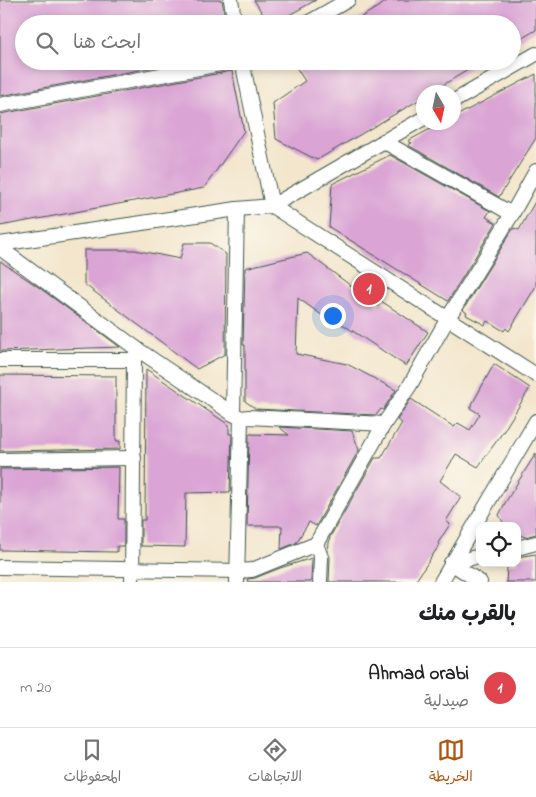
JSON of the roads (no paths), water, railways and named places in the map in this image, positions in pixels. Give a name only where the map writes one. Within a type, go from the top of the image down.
[{"type":"street","points":[[230,0],[233,15]]},
{"type":"street","points":[[322,15],[348,0]]},
{"type":"street","points":[[521,63],[536,54]]},
{"type":"street","points":[[0,105],[188,70]]},
{"type":"street","points":[[244,70],[272,206],[536,375]]},
{"type":"street","points":[[461,97],[508,70]]},
{"type":"street","points":[[0,246],[237,209],[272,206],[416,122]]},
{"type":"street","points":[[383,141],[512,214]]},
{"type":"street","points":[[0,567],[132,575],[237,577],[316,544],[384,424],[410,384],[536,171]]},
{"type":"street","points":[[237,209],[237,577]]},
{"type":"street","points":[[0,246],[136,355],[237,416],[384,424]]},
{"type":"street","points":[[0,360],[136,355]]},
{"type":"street","points":[[132,575],[136,355]]},
{"type":"street","points":[[441,582],[536,421]]},
{"type":"street","points":[[0,460],[134,458]]},
{"type":"street","points":[[521,547],[536,543]]},
{"type":"street","points":[[316,544],[321,557],[320,582]]},
{"type":"street","points":[[451,563],[476,557]]},
{"type":"street","points":[[451,563],[480,582]]},
{"type":"place","name":"Ahmad orabi","points":[[369,289]]}]
